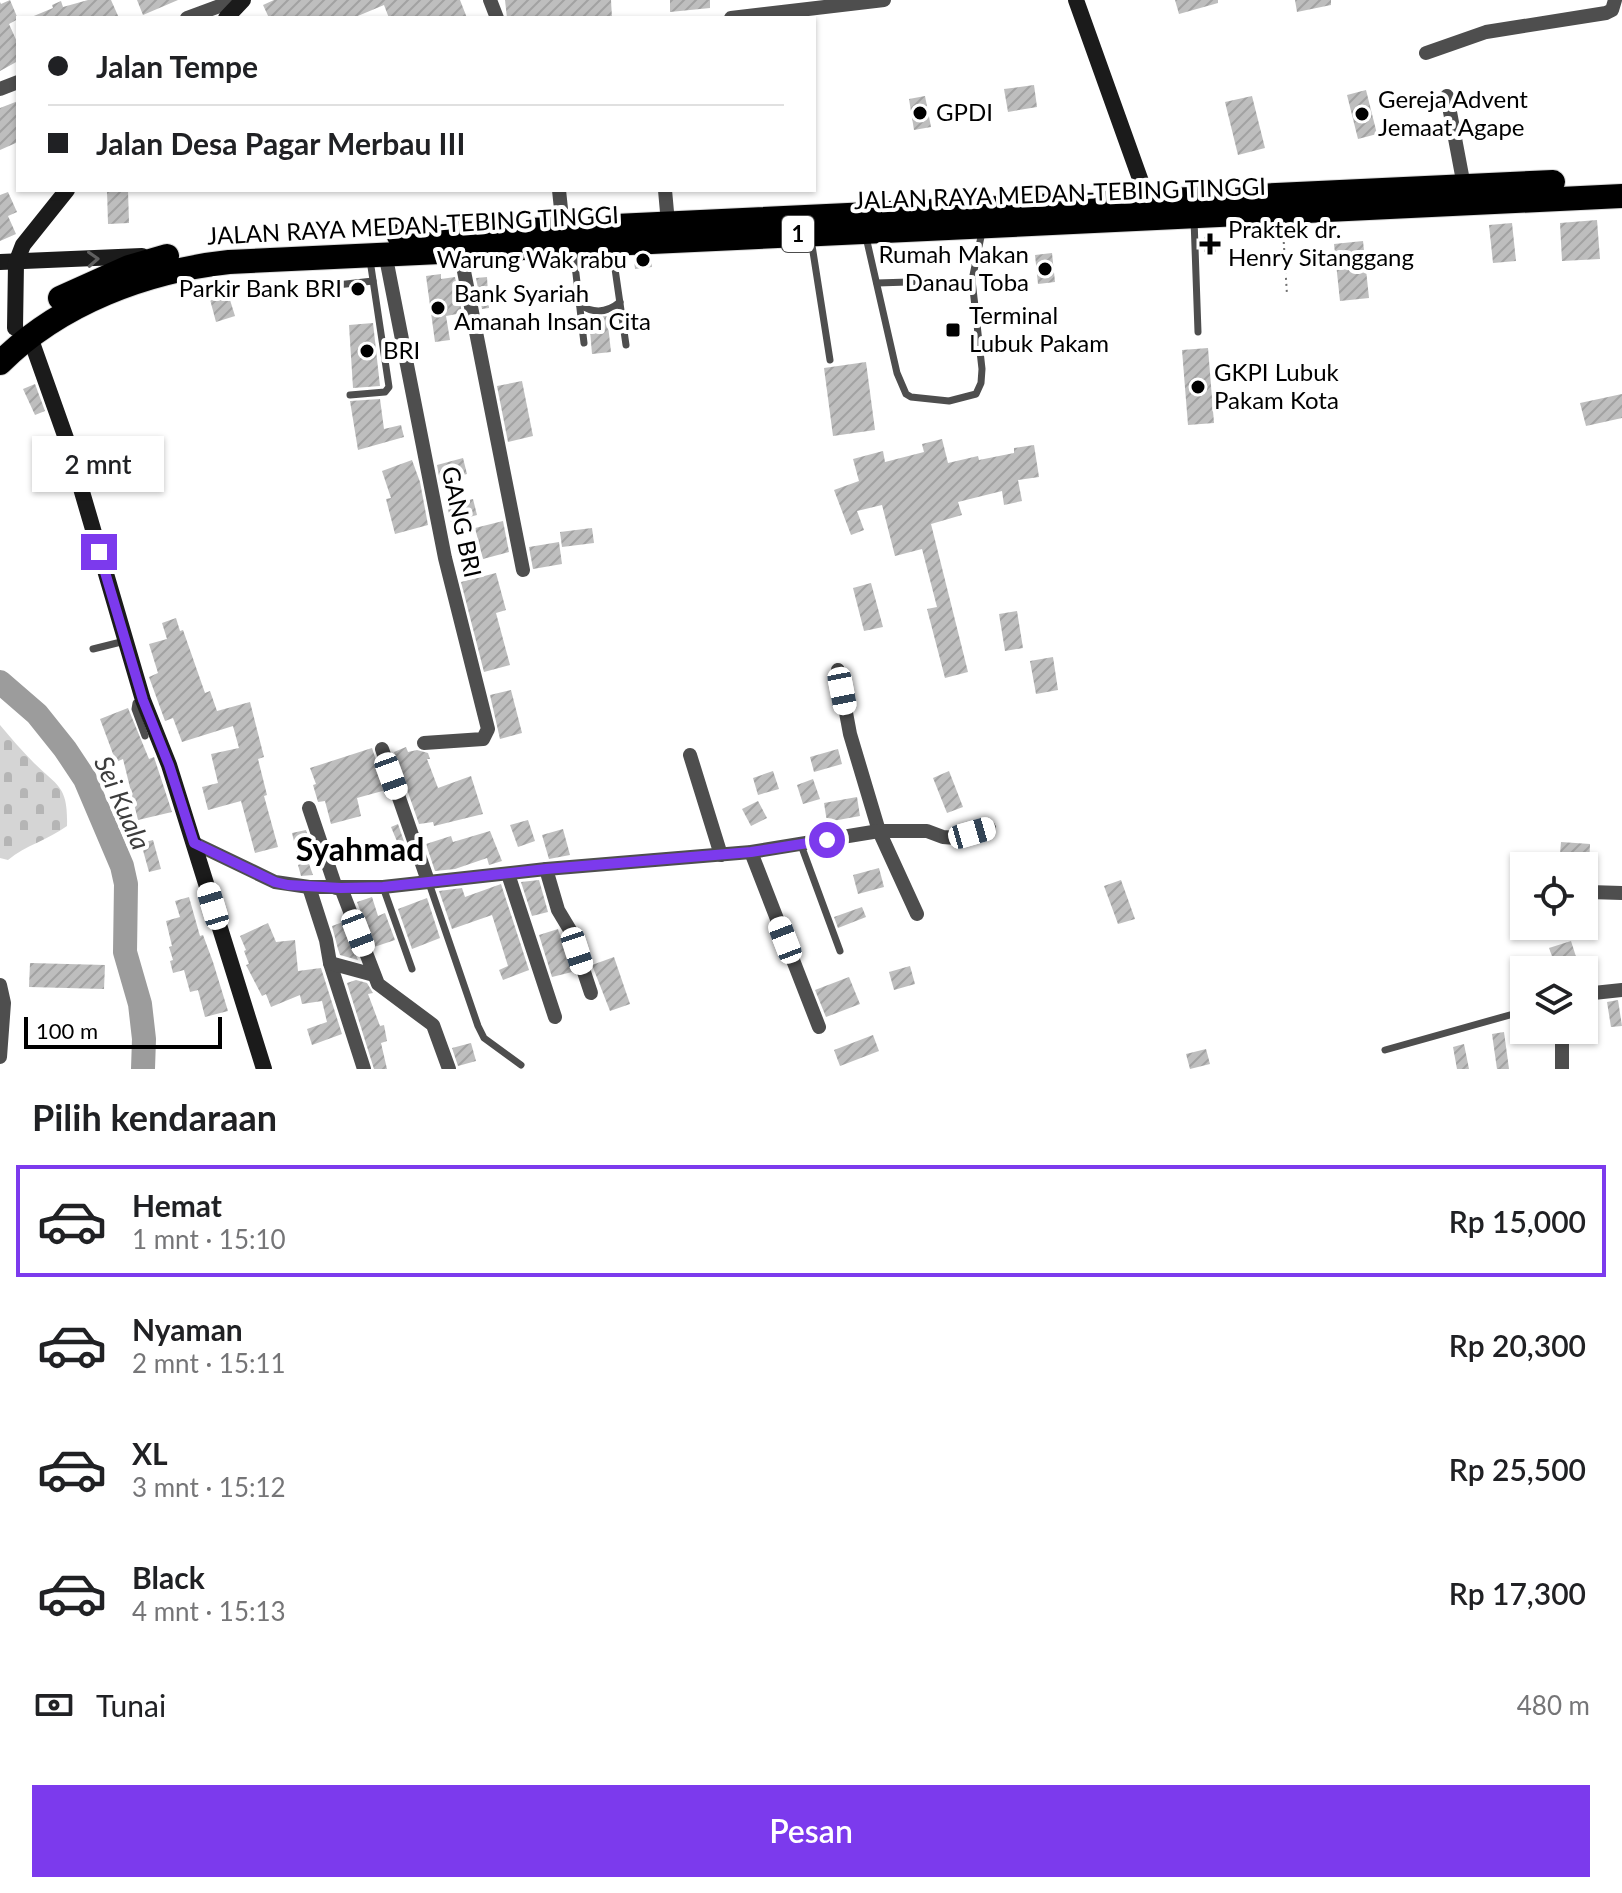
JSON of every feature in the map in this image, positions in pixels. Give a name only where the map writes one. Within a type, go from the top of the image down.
[{"type":"highway","name":"JALAN RAYA MEDAN-TEBING TINGGI","points":[[0,363],[15,336],[68,294],[129,267],[171,255],[259,244],[568,237],[984,218],[1194,217],[1243,206],[1464,186],[1622,179]]},
{"type":"highway","name":"JALAN RAYA MEDAN-TEBING TINGGI","points":[[610,235],[668,223],[825,227],[864,231],[1148,201],[1243,206],[1281,213],[1622,196]]},
{"type":"highway","name":"JALAN RAYA MEDAN-TEBING TINGGI","points":[[15,336],[164,273],[193,266],[377,253],[460,251],[568,237]]},
{"type":"street","points":[[192,16],[236,0]]},
{"type":"street","points":[[228,16],[243,0]]},
{"type":"street","points":[[748,16],[884,0]]},
{"type":"street","points":[[1076,0],[1148,201]]},
{"type":"street","points":[[1426,53],[1493,30],[1606,13],[1612,10],[1615,0]]},
{"type":"street","points":[[1447,96],[1464,186]]},
{"type":"street","points":[[65,192],[8,263],[15,336],[68,444],[143,700],[145,720],[169,765],[264,1069]]},
{"type":"street","points":[[559,192],[568,237]]},
{"type":"street","points":[[665,192],[668,223]]},
{"type":"street","points":[[460,251],[523,570]]},
{"type":"street","name":"GANG BRI","points":[[377,253],[444,553],[488,729],[483,739],[424,743]]},
{"type":"street","points":[[8,263],[171,255]]},
{"type":"street","points":[[838,670],[850,734],[879,831],[917,914]]},
{"type":"street","points":[[382,749],[428,881]]},
{"type":"street","points":[[690,755],[721,855]]},
{"type":"street","points":[[309,808],[374,974],[382,987],[433,1025],[449,1069]]},
{"type":"street","points":[[195,846],[275,882],[309,887],[383,887],[546,869],[751,852],[879,831],[927,831],[948,838],[989,828]]},
{"type":"street","points":[[751,852],[819,1027]]},
{"type":"street","points":[[546,869],[558,910],[570,930],[591,993]]},
{"type":"street","points":[[508,874],[555,1017]]},
{"type":"street","points":[[309,887],[364,1069]]},
{"type":"street","points":[[1598,892],[1622,893]]},
{"type":"street","points":[[328,953],[374,974]]},
{"type":"street","points":[[0,985],[4,1003],[0,1057]]},
{"type":"street","points":[[1598,993],[1622,990]]},
{"type":"street","points":[[1562,1044],[1562,1069]]},
{"type":"lane","points":[[1194,217],[1198,332]]},
{"type":"lane","points":[[864,231],[897,373],[906,394],[921,400],[949,401],[976,394],[981,383],[972,280],[984,218]]},
{"type":"lane","points":[[825,227],[830,360]]},
{"type":"lane","points":[[610,235],[626,345]]},
{"type":"lane","points":[[568,237],[584,343]]},
{"type":"lane","points":[[350,395],[385,392],[389,387],[373,281],[377,253]]},
{"type":"lane","points":[[877,283],[972,280]]},
{"type":"lane","points":[[337,285],[373,281]]},
{"type":"lane","points":[[579,304],[587,309],[606,311],[620,302]]},
{"type":"lane","points":[[93,649],[125,641]]},
{"type":"lane","points":[[145,720],[145,736]]},
{"type":"lane","points":[[801,845],[840,951]]},
{"type":"lane","points":[[428,881],[484,1038],[521,1065]]},
{"type":"lane","points":[[383,887],[412,969]]},
{"type":"lane","points":[[1385,1050],[1510,1015]]},
{"type":"path","points":[[1281,213],[1287,295]]},
{"type":"green space","points":[[0,725],[56,783],[64,795],[67,813],[67,826],[8,860],[0,858]]},
{"type":"building","points":[[10,0],[17,16],[9,24],[16,40],[16,62],[0,71],[0,2]]},
{"type":"building","points":[[88,0],[111,0],[118,16],[34,16],[61,1],[63,7]]},
{"type":"building","points":[[137,0],[178,0],[143,15]]},
{"type":"building","points":[[274,0],[460,0],[466,16],[388,16],[384,5],[358,16],[268,16],[263,5]]},
{"type":"building","points":[[505,0],[611,0],[612,16],[507,16]]},
{"type":"building","points":[[670,0],[710,0],[710,8],[670,12]]},
{"type":"building","points":[[1175,0],[1218,0],[1218,3],[1179,14]]},
{"type":"building","points":[[1295,0],[1331,0],[1331,5],[1297,12]]},
{"type":"building","points":[[1034,85],[1037,107],[1008,112],[1004,89]]},
{"type":"building","name":"Gereja Advent Jemaat Agape","points":[[1366,90],[1377,134],[1358,139],[1347,95]]},
{"type":"building","name":"GPDI","points":[[925,96],[931,127],[914,130],[909,99]]},
{"type":"building","points":[[1252,96],[1265,148],[1238,155],[1225,102]]},
{"type":"building","points":[[16,102],[16,143],[0,150],[0,108]]},
{"type":"building","points":[[8,192],[17,212],[8,216],[16,234],[0,241],[0,195]]},
{"type":"building","points":[[107,192],[128,192],[129,223],[108,224]]},
{"type":"building","points":[[1597,220],[1600,259],[1562,261],[1560,223]]},
{"type":"building","points":[[1512,223],[1516,261],[1493,263],[1489,225]]},
{"type":"building","name":"Praktek dr. Henry Sitanggang","points":[[1215,236],[1216,252],[1204,252],[1204,237]]},
{"type":"building","points":[[1363,241],[1369,298],[1340,301],[1334,244]]},
{"type":"building","name":"Rumah Makan Danau Toba","points":[[1052,253],[1055,282],[1038,284],[1035,255]]},
{"type":"building","name":"Warung Wak rabu","points":[[651,257],[652,267],[635,269],[634,258]]},
{"type":"building","name":"Bank Syariah Amanah Insan Cita","points":[[441,274],[441,279],[455,277],[462,313],[446,316],[450,340],[435,342],[426,276]]},
{"type":"building","points":[[487,277],[489,308],[482,309],[476,278]]},
{"type":"building","points":[[226,287],[235,316],[216,322],[208,292]]},
{"type":"building","points":[[607,316],[611,352],[592,354],[589,318]]},
{"type":"building","points":[[373,323],[380,386],[353,388],[349,325]]},
{"type":"building","name":"GKPI Lubuk Pakam Kota","points":[[1208,348],[1214,423],[1188,425],[1182,350]]},
{"type":"building","points":[[866,362],[875,430],[833,436],[824,368]]},
{"type":"building","points":[[522,381],[533,436],[508,442],[497,386]]},
{"type":"building","points":[[35,384],[45,411],[35,415],[23,389]]},
{"type":"building","points":[[1622,394],[1622,418],[1586,426],[1580,403]]},
{"type":"building","points":[[380,399],[384,429],[401,425],[404,437],[358,450],[350,401]]},
{"type":"building","points":[[942,439],[948,463],[978,456],[979,460],[1014,453],[1014,448],[1034,445],[1039,477],[1018,480],[1022,501],[1004,505],[1002,491],[958,502],[962,515],[931,524],[968,672],[945,678],[927,609],[937,607],[922,549],[895,556],[882,505],[857,511],[864,530],[851,535],[834,490],[859,481],[853,459],[883,451],[885,462],[924,452],[922,444]]},
{"type":"building","points":[[463,458],[467,474],[440,481],[437,465]]},
{"type":"building","points":[[412,460],[420,482],[428,525],[395,534],[386,499],[391,498],[382,471]]},
{"type":"building","points":[[473,499],[477,515],[451,522],[447,505]]},
{"type":"building","points":[[503,521],[509,552],[483,559],[475,528]]},
{"type":"building","points":[[592,528],[594,543],[562,547],[560,532]]},
{"type":"building","points":[[559,542],[562,564],[533,569],[529,547]]},
{"type":"building","points":[[496,573],[506,610],[496,613],[510,665],[484,672],[461,582]]},
{"type":"building","points":[[871,583],[883,627],[864,631],[853,588]]},
{"type":"building","points":[[1017,611],[1023,648],[1005,651],[999,614]]},
{"type":"building","points":[[176,618],[205,693],[210,691],[217,711],[250,702],[264,757],[258,759],[267,795],[264,796],[278,847],[255,853],[241,801],[208,810],[202,787],[218,783],[211,754],[239,748],[233,726],[182,742],[173,718],[165,721],[149,677],[158,673],[149,644],[167,639],[162,623]]},
{"type":"building","points":[[1053,657],[1058,690],[1036,694],[1030,661]]},
{"type":"building","points":[[511,690],[522,733],[500,739],[490,695]]},
{"type":"building","points":[[128,708],[149,759],[154,757],[172,812],[138,820],[123,759],[116,762],[100,719]]},
{"type":"building","points":[[406,747],[408,752],[417,750],[428,753],[430,759],[427,759],[438,788],[471,776],[483,814],[434,826],[433,822],[419,824],[394,752]]},
{"type":"building","points":[[372,748],[386,790],[357,798],[361,816],[331,824],[325,801],[318,802],[310,768]]},
{"type":"building","points":[[838,749],[842,764],[814,772],[810,757]]},
{"type":"building","points":[[773,771],[779,789],[758,795],[753,778]]},
{"type":"building","points":[[949,771],[963,807],[947,813],[933,778]]},
{"type":"building","points":[[813,779],[820,799],[803,804],[797,785]]},
{"type":"building","points":[[857,797],[860,816],[827,822],[824,803]]},
{"type":"building","points":[[758,801],[767,818],[751,826],[742,809]]},
{"type":"building","points":[[528,820],[535,841],[518,847],[510,825]]},
{"type":"building","points":[[398,824],[411,862],[406,863],[391,827]]},
{"type":"building","points":[[563,829],[570,855],[549,859],[542,835]]},
{"type":"building","points":[[306,830],[314,854],[298,858],[292,833]]},
{"type":"building","points":[[490,831],[502,861],[489,865],[487,858],[455,869],[435,871],[426,844],[451,836],[453,842]]},
{"type":"building","points":[[153,840],[161,869],[149,872],[141,843]]},
{"type":"building","points":[[1561,842],[1590,844],[1590,852],[1560,852]]},
{"type":"building","points":[[308,861],[313,875],[301,876],[298,865]]},
{"type":"building","points":[[879,868],[884,887],[858,894],[853,875]]},
{"type":"building","points":[[539,880],[548,912],[532,916],[521,882]]},
{"type":"building","points":[[1121,880],[1135,919],[1118,924],[1104,886]]},
{"type":"building","points":[[501,884],[529,970],[503,980],[499,970],[508,966],[492,915],[452,929],[439,891],[462,888],[465,897]]},
{"type":"building","points":[[189,897],[228,1011],[205,1017],[198,990],[190,992],[184,970],[173,973],[170,961],[173,960],[169,947],[172,946],[166,921],[180,917],[175,901]]},
{"type":"building","points":[[372,897],[378,916],[385,913],[395,940],[374,947],[357,902]]},
{"type":"building","points":[[427,898],[440,938],[412,949],[398,909]]},
{"type":"building","points":[[862,907],[866,917],[838,928],[834,917]]},
{"type":"building","points":[[343,922],[358,960],[340,955],[332,926]]},
{"type":"building","points":[[268,923],[276,942],[295,940],[298,971],[321,968],[342,1034],[312,1045],[307,1029],[327,1022],[322,1001],[302,1004],[300,995],[271,1007],[266,994],[262,996],[246,965],[249,964],[240,936]]},
{"type":"building","points":[[558,929],[572,972],[552,977],[539,935]]},
{"type":"building","points":[[1571,941],[1576,956],[1552,956],[1549,948]]},
{"type":"building","points":[[614,957],[630,1004],[610,1011],[592,965]]},
{"type":"building","points":[[30,963],[105,965],[104,989],[29,987]]},
{"type":"building","points":[[910,966],[915,984],[894,990],[889,972]]},
{"type":"building","points":[[849,977],[860,1004],[826,1017],[815,990]]},
{"type":"building","points":[[356,980],[367,983],[373,993],[368,994],[380,1026],[384,1025],[387,1041],[381,1043],[387,1069],[374,1069],[347,983]]},
{"type":"building","points":[[1618,1000],[1622,1026],[1611,1027],[1607,1002]]},
{"type":"building","points":[[1504,1032],[1509,1069],[1497,1069],[1492,1034]]},
{"type":"building","points":[[873,1035],[879,1051],[840,1066],[834,1050]]},
{"type":"building","points":[[471,1043],[476,1061],[458,1066],[452,1048]]},
{"type":"building","points":[[1464,1044],[1469,1069],[1457,1069],[1453,1047]]},
{"type":"building","points":[[1206,1049],[1210,1064],[1190,1069],[1186,1054]]},
{"type":"waterway","name":"Sei Kuala","points":[[0,682],[37,714],[85,779],[122,866],[126,884],[125,952],[140,1004],[143,1069]]},
{"type":"place","name":"GPDI","points":[[920,113]]},
{"type":"place","name":"Gereja Advent Jemaat Agape","points":[[1362,114]]},
{"type":"place","name":"Praktek dr. Henry Sitanggang","points":[[1210,244]]},
{"type":"place","name":"Warung Wak rabu","points":[[643,260]]},
{"type":"place","name":"Rumah Makan Danau Toba","points":[[1045,269]]},
{"type":"place","name":"Parkir Bank BRI","points":[[358,289]]},
{"type":"place","name":"Bank Syariah Amanah Insan Cita","points":[[438,308]]},
{"type":"place","name":"Terminal Lubuk Pakam","points":[[953,330]]},
{"type":"place","name":"BRI","points":[[367,351]]},
{"type":"place","name":"GKPI Lubuk Pakam Kota","points":[[1198,387]]},
{"type":"district","name":"Syahmad","points":[[360,850]]},
{"type":"route","points":[[99,552],[143,700],[169,765],[194,843],[275,882],[309,887],[383,887],[546,869],[751,852],[827,840]]}]
